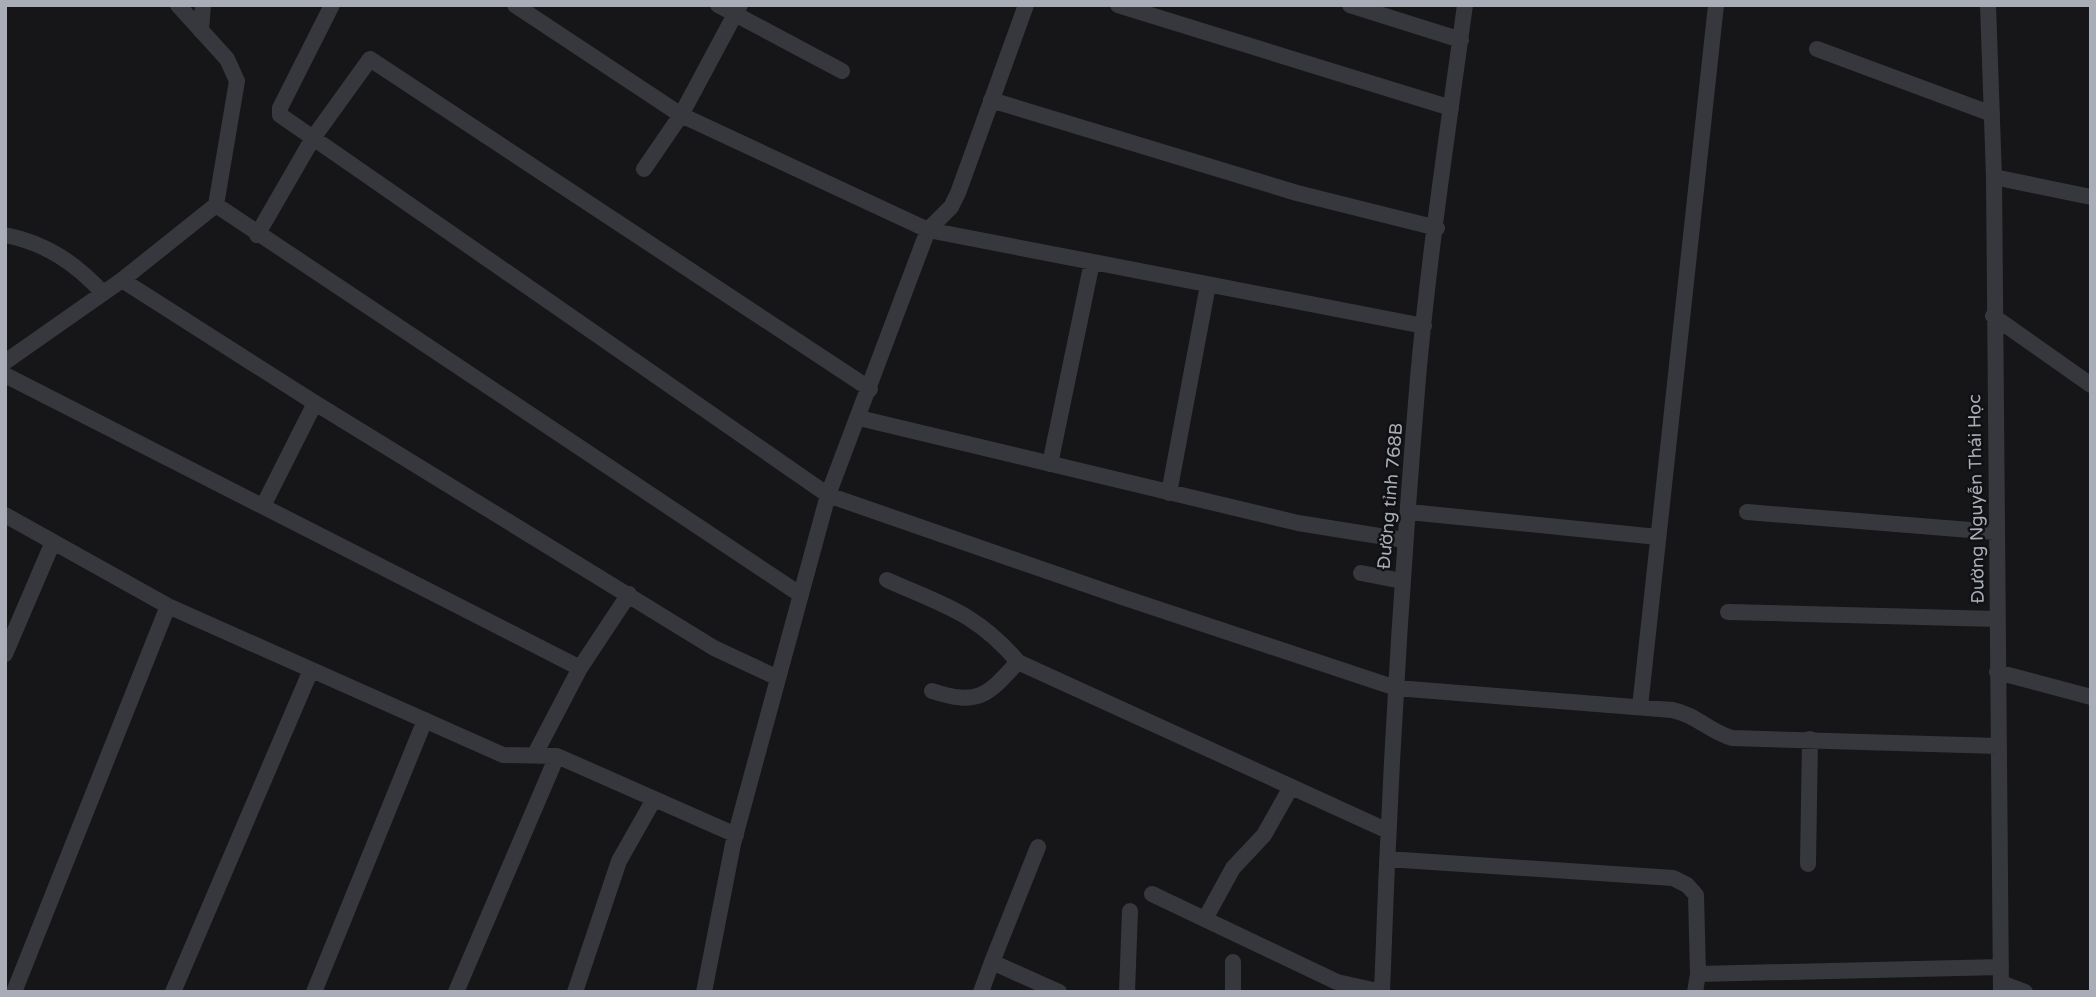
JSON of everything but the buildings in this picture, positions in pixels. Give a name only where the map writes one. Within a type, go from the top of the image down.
[{"type":"street","points":[[5,362],[122,280],[216,205],[237,81],[227,59],[178,5]]},
{"type":"street","points":[[201,31],[203,5]]},
{"type":"street","points":[[332,5],[279,112],[828,495],[1396,688],[1684,712],[1721,735],[1732,738],[1998,746]]},
{"type":"street","points":[[515,5],[681,115],[928,230],[1424,326]]},
{"type":"street","points":[[718,5],[737,11],[842,71]]},
{"type":"street","points":[[1118,5],[1451,108]]},
{"type":"street","points":[[1350,5],[1461,40]]},
{"type":"street","name":"Đường tỉnh 768B","points":[[1382,992],[1388,831],[1405,540],[1424,326],[1465,5]]},
{"type":"street","points":[[1640,707],[1716,5]]},
{"type":"street","name":"Đường Nguyễn Thái Học","points":[[1988,5],[1994,177],[1993,316],[2001,980]]},
{"type":"street","points":[[704,992],[736,835],[828,495],[928,230],[951,207],[958,193],[1025,6]]},
{"type":"street","points":[[644,169],[681,115],[737,11]]},
{"type":"street","points":[[1817,49],[1992,114]]},
{"type":"street","points":[[257,235],[313,138],[370,59],[870,389]]},
{"type":"street","points":[[991,100],[1297,192],[1437,228]]},
{"type":"street","points":[[1994,177],[2091,197]]},
{"type":"street","points":[[216,205],[257,235],[801,596]]},
{"type":"street","points":[[5,235],[24,239],[59,254],[84,273],[103,293]]},
{"type":"street","points":[[1050,464],[1092,262]]},
{"type":"street","points":[[122,280],[315,403],[714,648],[778,678]]},
{"type":"street","points":[[1168,494],[1208,285]]},
{"type":"street","points":[[1993,316],[2091,385]]},
{"type":"street","points":[[5,374],[580,668]]},
{"type":"street","points":[[263,506],[315,403]]},
{"type":"street","points":[[859,418],[1168,494],[1298,523],[1405,540]]},
{"type":"street","points":[[1409,512],[1658,537]]},
{"type":"street","points":[[1747,512],[1995,532]]},
{"type":"street","points":[[5,515],[168,606],[503,755],[557,756],[653,801],[736,835]]},
{"type":"street","points":[[5,654],[53,542]]},
{"type":"street","points":[[1361,573],[1402,580]]},
{"type":"street","points":[[887,580],[971,617],[997,637],[1018,662],[1388,831]]},
{"type":"street","points":[[535,754],[580,668],[629,594]]},
{"type":"street","points":[[14,992],[168,606]]},
{"type":"street","points":[[1728,612],[1997,619]]},
{"type":"street","points":[[932,691],[950,697],[979,699],[996,687],[1018,662]]},
{"type":"street","points":[[173,992],[311,670]]},
{"type":"street","points":[[1997,672],[2091,697]]},
{"type":"street","points":[[314,992],[425,720]]},
{"type":"street","points":[[1808,864],[1810,739]]},
{"type":"street","points":[[456,992],[557,756]]},
{"type":"street","points":[[1205,919],[1233,868],[1264,835],[1291,787]]},
{"type":"street","points":[[575,992],[620,861],[653,801]]},
{"type":"street","points":[[981,992],[1038,847]]},
{"type":"street","points":[[1387,859],[1673,878],[1687,885],[1696,895],[1698,974],[1695,992]]},
{"type":"street","points":[[1152,894],[1337,982],[1382,992]]},
{"type":"street","points":[[1127,992],[1130,911]]},
{"type":"street","points":[[992,962],[1059,992]]},
{"type":"street","points":[[1233,962],[1233,992]]},
{"type":"street","points":[[1015,971],[1019,992]]},
{"type":"street","points":[[1698,974],[2001,980],[2025,992]]}]
